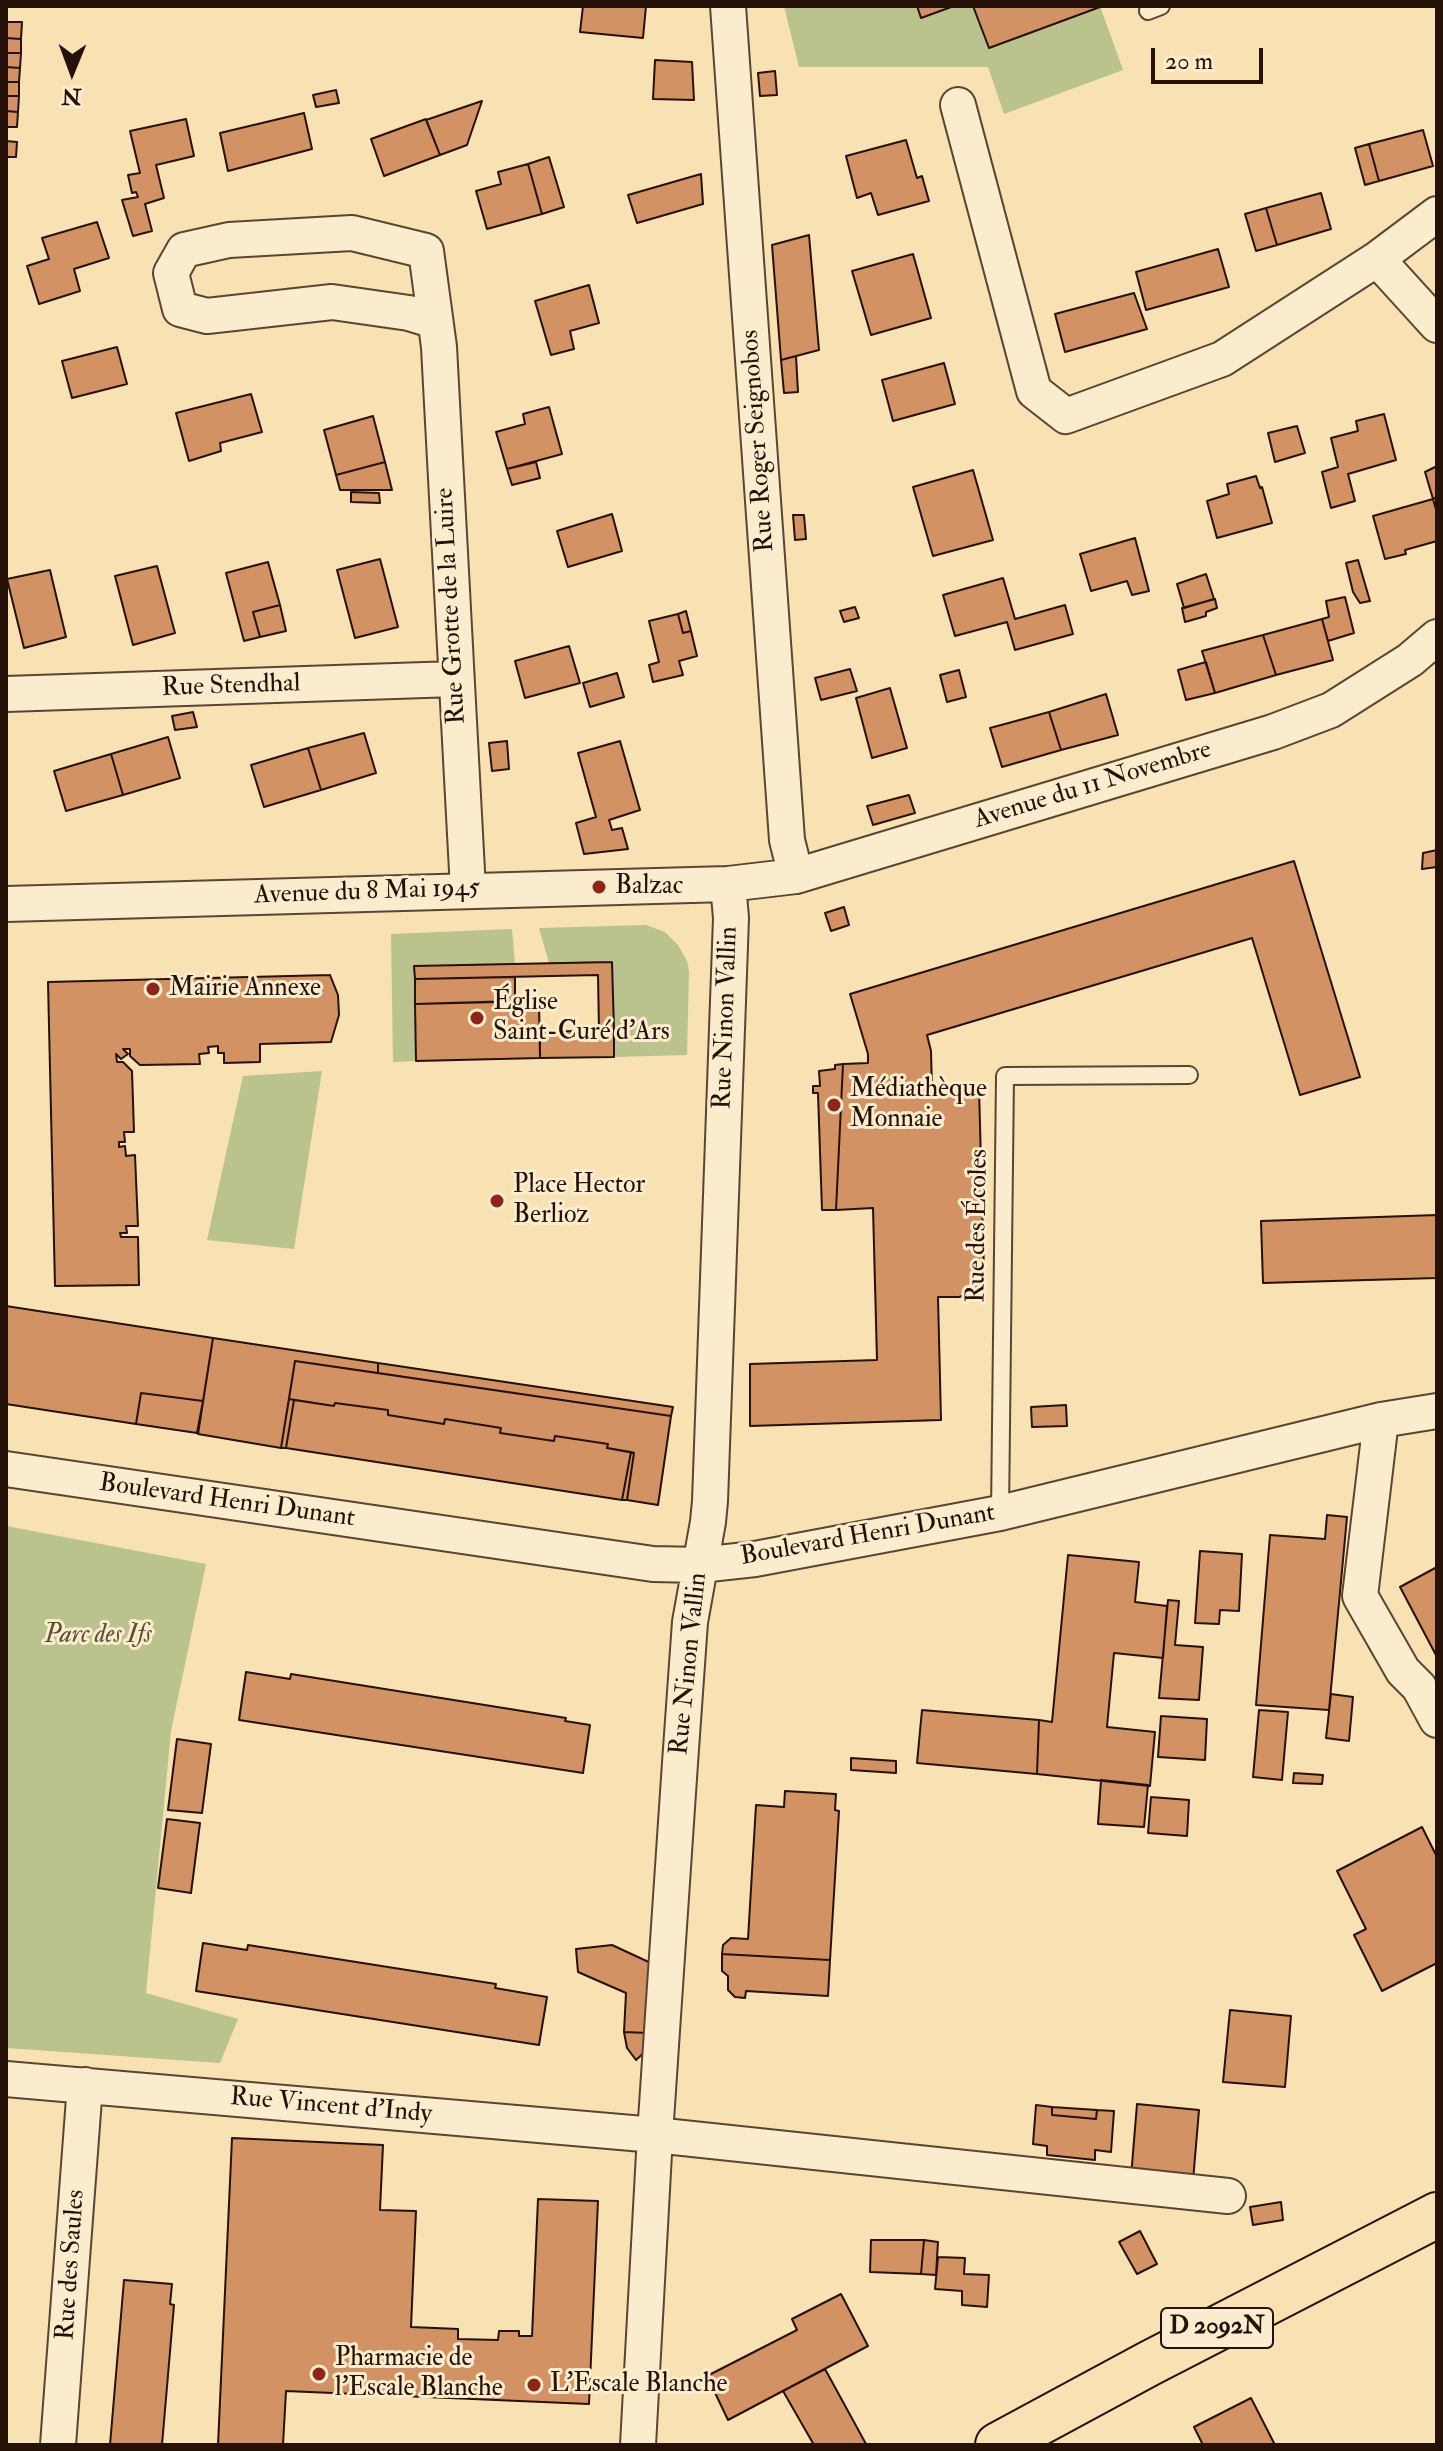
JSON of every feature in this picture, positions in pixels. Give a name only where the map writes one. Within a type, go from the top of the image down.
[{"type":"main road","name":"D 2092N","points":[[998,2445],[1437,2215]]},
{"type":"street","name":"Rue Roger Seignobos","points":[[728,6],[787,840],[796,876]]},
{"type":"street","points":[[958,105],[1034,391],[1066,416],[1222,359],[1377,259],[1437,214]]},
{"type":"street","name":"Rue Grotte de la Luire","points":[[435,321],[409,313],[332,302],[207,316],[180,309],[171,273],[184,250],[229,240],[352,233],[426,251],[439,347],[468,890]]},
{"type":"street","points":[[1377,259],[1437,325]]},
{"type":"street","name":"Avenue du 11 Novembre","points":[[728,884],[796,876],[1273,732],[1331,710],[1410,660],[1437,637]]},
{"type":"street","name":"Rue Stendhal","points":[[6,694],[455,679]]},
{"type":"street","name":"Avenue du 8 Mai 1945","points":[[6,904],[728,884]]},
{"type":"street","name":"Rue Ninon Vallin","points":[[638,2445],[655,2135],[690,1622],[708,1522],[731,918],[728,884]]},
{"type":"street","name":"Boulevard Henri Dunant","points":[[6,1469],[653,1564],[700,1565],[755,1559],[1000,1513],[1381,1420],[1437,1411]]},
{"type":"street","points":[[1381,1420],[1360,1596],[1403,1671],[1419,1687],[1437,1720]]},
{"type":"street","name":"Rue Vincent d'Indy","points":[[6,2079],[655,2135],[1228,2196]]},
{"type":"street","name":"Rue des Saules","points":[[58,2445],[85,2085]]},
{"type":"lane","name":"Rue des Écoles","points":[[1000,1513],[1005,1076],[1189,1075]]},
{"type":"green space","points":[[784,6],[1100,6],[1123,70],[1004,114],[988,67],[799,67]]},
{"type":"green space","points":[[646,925],[665,932],[678,945],[687,961],[687,1055],[614,1057],[612,962],[549,963],[539,928]]},
{"type":"green space","points":[[512,929],[515,964],[414,966],[416,1061],[393,1062],[391,934]]},
{"type":"green space","points":[[322,1071],[294,1249],[207,1240],[243,1076]]},
{"type":"green space","name":"Parc des Ifs","points":[[6,1526],[206,1564],[171,1731],[146,1993],[238,2019],[220,2063],[6,2048]]},
{"type":"building","points":[[583,6],[646,6],[643,38],[580,32]]},
{"type":"building","points":[[917,6],[954,6],[921,18]]},
{"type":"building","points":[[973,6],[1100,6],[1100,7],[989,48]]},
{"type":"building","points":[[6,22],[22,22],[21,39],[6,38]]},
{"type":"building","points":[[6,38],[21,39],[21,53],[6,53]]},
{"type":"building","points":[[6,53],[21,53],[20,68],[6,67]]},
{"type":"building","points":[[655,60],[692,62],[694,100],[653,99]]},
{"type":"building","points":[[6,67],[20,68],[19,82],[6,82]]},
{"type":"building","points":[[775,71],[777,95],[760,96],[758,73]]},
{"type":"building","points":[[6,82],[19,82],[19,96],[6,96]]},
{"type":"building","points":[[336,90],[339,103],[316,107],[313,95]]},
{"type":"building","points":[[6,96],[19,96],[18,112],[6,111]]},
{"type":"building","points":[[482,101],[467,145],[440,155],[426,120]]},
{"type":"building","points":[[6,111],[18,112],[17,127],[6,127]]},
{"type":"building","points":[[304,113],[312,149],[228,171],[220,133]]},
{"type":"building","points":[[186,119],[194,156],[156,165],[164,198],[145,204],[152,231],[133,236],[122,200],[138,197],[136,192],[132,193],[128,175],[140,173],[130,131]]},
{"type":"building","points":[[426,119],[440,155],[384,176],[371,139]]},
{"type":"building","points":[[1423,130],[1433,166],[1379,181],[1369,144]]},
{"type":"building","points":[[906,140],[917,178],[922,176],[929,201],[878,215],[871,193],[857,198],[846,156]]},
{"type":"building","points":[[6,141],[17,142],[16,157],[6,157]]},
{"type":"building","points":[[1369,144],[1379,181],[1365,185],[1355,148]]},
{"type":"building","points":[[549,157],[564,207],[542,214],[528,164]]},
{"type":"building","points":[[528,164],[542,214],[487,229],[476,191],[501,184],[498,172]]},
{"type":"building","points":[[701,174],[703,204],[637,223],[628,195]]},
{"type":"building","points":[[1321,193],[1331,229],[1277,245],[1266,208]]},
{"type":"building","points":[[1266,208],[1277,245],[1256,251],[1245,214]]},
{"type":"building","points":[[97,222],[109,258],[74,269],[80,291],[39,304],[27,266],[49,259],[42,238]]},
{"type":"building","points":[[809,235],[819,350],[781,360],[772,245]]},
{"type":"building","points":[[1218,249],[1229,287],[1146,310],[1136,272]]},
{"type":"building","points":[[913,254],[931,318],[871,335],[852,271]]},
{"type":"building","points":[[589,285],[599,323],[570,331],[574,349],[551,355],[535,301]]},
{"type":"building","points":[[1134,293],[1147,329],[1065,352],[1055,314]]},
{"type":"building","points":[[117,347],[127,384],[72,398],[62,361]]},
{"type":"building","points":[[796,356],[798,392],[784,393],[781,360]]},
{"type":"building","points":[[944,363],[955,404],[893,421],[882,380]]},
{"type":"building","points":[[251,394],[262,432],[220,443],[221,451],[189,461],[176,413]]},
{"type":"building","points":[[549,407],[562,454],[507,469],[496,432],[525,424],[523,414]]},
{"type":"building","points":[[1384,414],[1396,460],[1348,474],[1355,501],[1331,508],[1322,472],[1338,467],[1331,438],[1358,431],[1356,421]]},
{"type":"building","points":[[373,416],[385,462],[336,475],[324,430]]},
{"type":"building","points":[[1297,426],[1305,453],[1275,462],[1268,433]]},
{"type":"building","points":[[385,462],[392,490],[340,490],[336,475]]},
{"type":"building","points":[[536,462],[540,478],[512,485],[507,469]]},
{"type":"building","points":[[1437,466],[1437,497],[1433,499],[1425,472]]},
{"type":"building","points":[[973,470],[993,540],[933,556],[913,487]]},
{"type":"building","points":[[1256,476],[1272,523],[1217,538],[1207,501],[1229,494],[1227,484]]},
{"type":"building","points":[[351,492],[379,493],[380,503],[351,502]]},
{"type":"building","points":[[1433,499],[1437,513],[1437,541],[1385,559],[1373,516]]},
{"type":"building","points":[[612,514],[622,551],[568,567],[557,531]]},
{"type":"building","points":[[793,515],[804,515],[806,539],[795,540]]},
{"type":"building","points":[[1135,538],[1149,591],[1132,595],[1127,581],[1091,591],[1080,554]]},
{"type":"building","points":[[380,559],[398,627],[355,638],[337,570]]},
{"type":"building","points":[[1358,560],[1370,601],[1360,603],[1353,592],[1346,563]]},
{"type":"building","points":[[268,562],[280,605],[253,612],[260,637],[244,641],[226,573]]},
{"type":"building","points":[[157,566],[175,633],[133,645],[115,576]]},
{"type":"building","points":[[50,570],[66,637],[24,648],[7,579]]},
{"type":"building","points":[[1206,574],[1214,599],[1184,608],[1177,584]]},
{"type":"building","points":[[1003,578],[1015,619],[1065,605],[1073,634],[1015,650],[1007,622],[955,636],[943,595]]},
{"type":"building","points":[[1345,597],[1354,633],[1328,641],[1322,619],[1329,617],[1326,601]]},
{"type":"building","points":[[1215,599],[1217,608],[1206,612],[1206,616],[1185,622],[1182,608]]},
{"type":"building","points":[[280,605],[286,631],[260,637],[253,612]]},
{"type":"building","points":[[855,607],[859,618],[844,622],[840,611]]},
{"type":"building","points":[[686,611],[691,631],[683,633],[678,614]]},
{"type":"building","points":[[678,614],[683,633],[691,631],[697,656],[679,661],[683,675],[653,682],[649,665],[659,662],[649,621]]},
{"type":"building","points":[[1322,619],[1333,660],[1276,675],[1263,635]]},
{"type":"building","points":[[1263,635],[1276,675],[1215,693],[1202,651]]},
{"type":"building","points":[[569,646],[580,683],[525,698],[515,661]]},
{"type":"building","points":[[1206,662],[1215,693],[1186,700],[1178,670]]},
{"type":"building","points":[[850,669],[857,691],[821,700],[815,678]]},
{"type":"building","points":[[959,670],[966,697],[947,702],[940,675]]},
{"type":"building","points":[[617,673],[624,697],[590,707],[583,683]]},
{"type":"building","points":[[890,688],[907,748],[872,758],[856,698]]},
{"type":"building","points":[[1106,694],[1118,735],[1061,750],[1049,712]]},
{"type":"building","points":[[193,712],[197,727],[175,730],[172,716]]},
{"type":"building","points":[[1049,712],[1061,750],[1002,767],[990,728]]},
{"type":"building","points":[[364,733],[376,773],[321,790],[308,748]]},
{"type":"building","points":[[168,737],[180,778],[123,795],[111,754]]},
{"type":"building","points":[[507,741],[509,769],[492,771],[489,743]]},
{"type":"building","points":[[620,741],[640,810],[609,820],[612,830],[622,828],[628,849],[584,854],[576,823],[596,817],[578,753]]},
{"type":"building","points":[[308,748],[321,790],[264,807],[251,765]]},
{"type":"building","points":[[111,754],[123,795],[66,811],[54,771]]},
{"type":"building","points":[[909,795],[915,813],[873,825],[867,806]]},
{"type":"building","points":[[1437,850],[1437,867],[1422,869],[1423,853]]},
{"type":"building","points":[[1294,861],[1360,1077],[1300,1095],[1252,938],[927,1035],[931,1051],[932,1089],[979,1088],[984,1273],[979,1285],[969,1294],[938,1297],[941,1420],[750,1426],[750,1364],[877,1360],[873,1208],[836,1210],[843,1064],[868,1063],[850,994]]},
{"type":"building","points":[[844,907],[849,925],[831,931],[825,913]]},
{"type":"building","points":[[612,962],[614,1030],[599,1031],[598,975],[415,979],[414,966]]},
{"type":"building","points":[[330,975],[338,995],[339,1015],[331,1042],[260,1044],[260,1062],[224,1063],[224,1053],[218,1053],[218,1046],[208,1047],[209,1053],[199,1054],[200,1064],[140,1065],[130,1056],[130,1049],[123,1049],[128,1054],[121,1059],[116,1054],[117,1062],[123,1062],[132,1071],[134,1132],[124,1132],[125,1142],[119,1142],[119,1147],[125,1146],[126,1156],[135,1155],[138,1226],[126,1226],[127,1233],[120,1233],[121,1237],[138,1237],[139,1285],[55,1286],[48,982]]},
{"type":"building","points":[[515,977],[515,1001],[415,1004],[415,979]]},
{"type":"building","name":"Église Saint-Curé d'Ars","points":[[539,1001],[540,1058],[416,1061],[415,1004]]},
{"type":"building","points":[[614,1030],[614,1057],[540,1058],[540,1032]]},
{"type":"building","points":[[843,1064],[836,1210],[822,1210],[818,1093],[813,1093],[813,1086],[820,1086],[819,1071],[835,1069],[835,1065]]},
{"type":"building","points":[[1437,1215],[1437,1278],[1263,1283],[1261,1221]]},
{"type":"building","points":[[6,1306],[213,1338],[203,1401],[141,1393],[136,1424],[6,1404]]},
{"type":"building","points":[[213,1338],[378,1363],[378,1373],[295,1361],[281,1448],[198,1434]]},
{"type":"building","points":[[295,1361],[671,1416],[658,1505],[627,1500],[634,1453],[607,1448],[608,1444],[555,1436],[554,1441],[500,1433],[501,1428],[445,1419],[444,1424],[388,1415],[388,1410],[289,1399]]},
{"type":"building","points":[[378,1363],[673,1407],[671,1416],[378,1373]]},
{"type":"building","points":[[141,1393],[203,1401],[197,1433],[136,1424]]},
{"type":"building","points":[[289,1399],[294,1400],[286,1448],[281,1448]]},
{"type":"building","points":[[294,1400],[388,1410],[388,1415],[444,1424],[445,1419],[501,1428],[500,1433],[554,1441],[555,1436],[608,1444],[607,1448],[631,1452],[622,1500],[286,1448]]},
{"type":"building","points":[[1066,1405],[1067,1426],[1032,1427],[1031,1407]]},
{"type":"building","points":[[631,1452],[634,1453],[627,1500],[622,1500]]},
{"type":"building","points":[[1327,1515],[1347,1517],[1329,1710],[1256,1705],[1270,1535],[1325,1539]]},
{"type":"building","points":[[1200,1551],[1242,1554],[1239,1611],[1220,1610],[1219,1624],[1195,1623]]},
{"type":"building","points":[[1068,1555],[1139,1562],[1135,1602],[1167,1606],[1163,1658],[1114,1653],[1107,1727],[1155,1732],[1150,1786],[1037,1774],[1039,1720],[1052,1722]]},
{"type":"building","points":[[1437,1567],[1437,1657],[1400,1587]]},
{"type":"building","points":[[1168,1600],[1179,1601],[1175,1645],[1203,1647],[1199,1700],[1159,1698]]},
{"type":"building","points":[[246,1672],[290,1679],[291,1674],[566,1718],[565,1721],[590,1725],[583,1773],[239,1720]]},
{"type":"building","points":[[1331,1694],[1353,1697],[1349,1741],[1326,1738]]},
{"type":"building","points":[[922,1710],[1039,1720],[1037,1774],[917,1763]]},
{"type":"building","points":[[1259,1710],[1288,1712],[1282,1780],[1253,1777]]},
{"type":"building","points":[[1161,1716],[1207,1719],[1205,1760],[1158,1757]]},
{"type":"building","points":[[177,1739],[211,1744],[202,1813],[168,1810]]},
{"type":"building","points":[[851,1758],[896,1761],[896,1773],[851,1770]]},
{"type":"building","points":[[1294,1773],[1323,1775],[1322,1784],[1293,1783]]},
{"type":"building","points":[[1101,1780],[1148,1785],[1144,1827],[1098,1824]]},
{"type":"building","points":[[785,1791],[836,1794],[835,1810],[839,1811],[830,1960],[722,1954],[723,1945],[731,1938],[748,1939],[756,1805],[784,1807]]},
{"type":"building","points":[[1151,1797],[1189,1800],[1187,1836],[1148,1833]]},
{"type":"building","points":[[167,1819],[200,1823],[191,1893],[158,1888]]},
{"type":"building","points":[[1422,1827],[1437,1857],[1437,1963],[1382,1991],[1354,1935],[1366,1929],[1337,1871]]},
{"type":"building","points":[[203,1943],[247,1950],[248,1945],[496,1984],[495,1988],[547,1997],[539,2045],[196,1991]]},
{"type":"building","points":[[612,1945],[653,1964],[648,2033],[624,2032],[626,1993],[578,1972],[576,1949]]},
{"type":"building","points":[[722,1954],[830,1960],[828,1996],[746,1991],[745,1998],[735,1997],[728,1990],[728,1976],[722,1971]]},
{"type":"building","points":[[1230,2010],[1291,2016],[1285,2087],[1223,2082]]},
{"type":"building","points":[[624,2032],[648,2033],[647,2050],[636,2060],[627,2048]]},
{"type":"building","points":[[1137,2104],[1199,2110],[1193,2181],[1131,2177]]},
{"type":"building","points":[[1036,2105],[1052,2107],[1052,2115],[1096,2119],[1097,2110],[1114,2111],[1111,2152],[1095,2150],[1095,2160],[1047,2155],[1047,2146],[1033,2144]]},
{"type":"building","points":[[1052,2107],[1097,2110],[1096,2119],[1052,2115]]},
{"type":"building","points":[[232,2138],[383,2145],[380,2210],[416,2211],[411,2327],[458,2329],[458,2339],[498,2340],[499,2331],[519,2331],[519,2336],[532,2336],[538,2199],[598,2201],[589,2404],[286,2391],[283,2445],[218,2445]]},
{"type":"building","points":[[1281,2202],[1283,2220],[1253,2225],[1250,2207]]},
{"type":"building","points":[[1140,2231],[1157,2264],[1137,2274],[1119,2242]]},
{"type":"building","points":[[871,2240],[924,2240],[921,2274],[870,2272]]},
{"type":"building","points":[[924,2240],[938,2242],[936,2275],[921,2274]]},
{"type":"building","points":[[938,2257],[965,2258],[964,2274],[989,2275],[987,2307],[962,2305],[962,2291],[935,2289]]},
{"type":"building","points":[[124,2280],[172,2284],[170,2304],[174,2305],[162,2445],[110,2445]]},
{"type":"building","points":[[841,2294],[868,2346],[728,2420],[707,2376],[797,2330],[792,2319]]},
{"type":"building","points":[[825,2369],[866,2444],[814,2445],[783,2391]]},
{"type":"building","points":[[1251,2398],[1275,2445],[1203,2445],[1194,2427]]},
{"type":"place","name":"Balzac","points":[[599,887]]},
{"type":"place","name":"Mairie Annexe","points":[[153,989]]},
{"type":"place","name":"Église Saint-Curé d'Ars","points":[[477,1018]]},
{"type":"place","name":"Médiathèque Monnaie","points":[[834,1105]]},
{"type":"place","name":"Place Hector Berlioz","points":[[497,1201]]},
{"type":"place","name":"Pharmacie de l'Escale Blanche","points":[[319,2374]]},
{"type":"place","name":"L'Escale Blanche","points":[[534,2385]]}]
